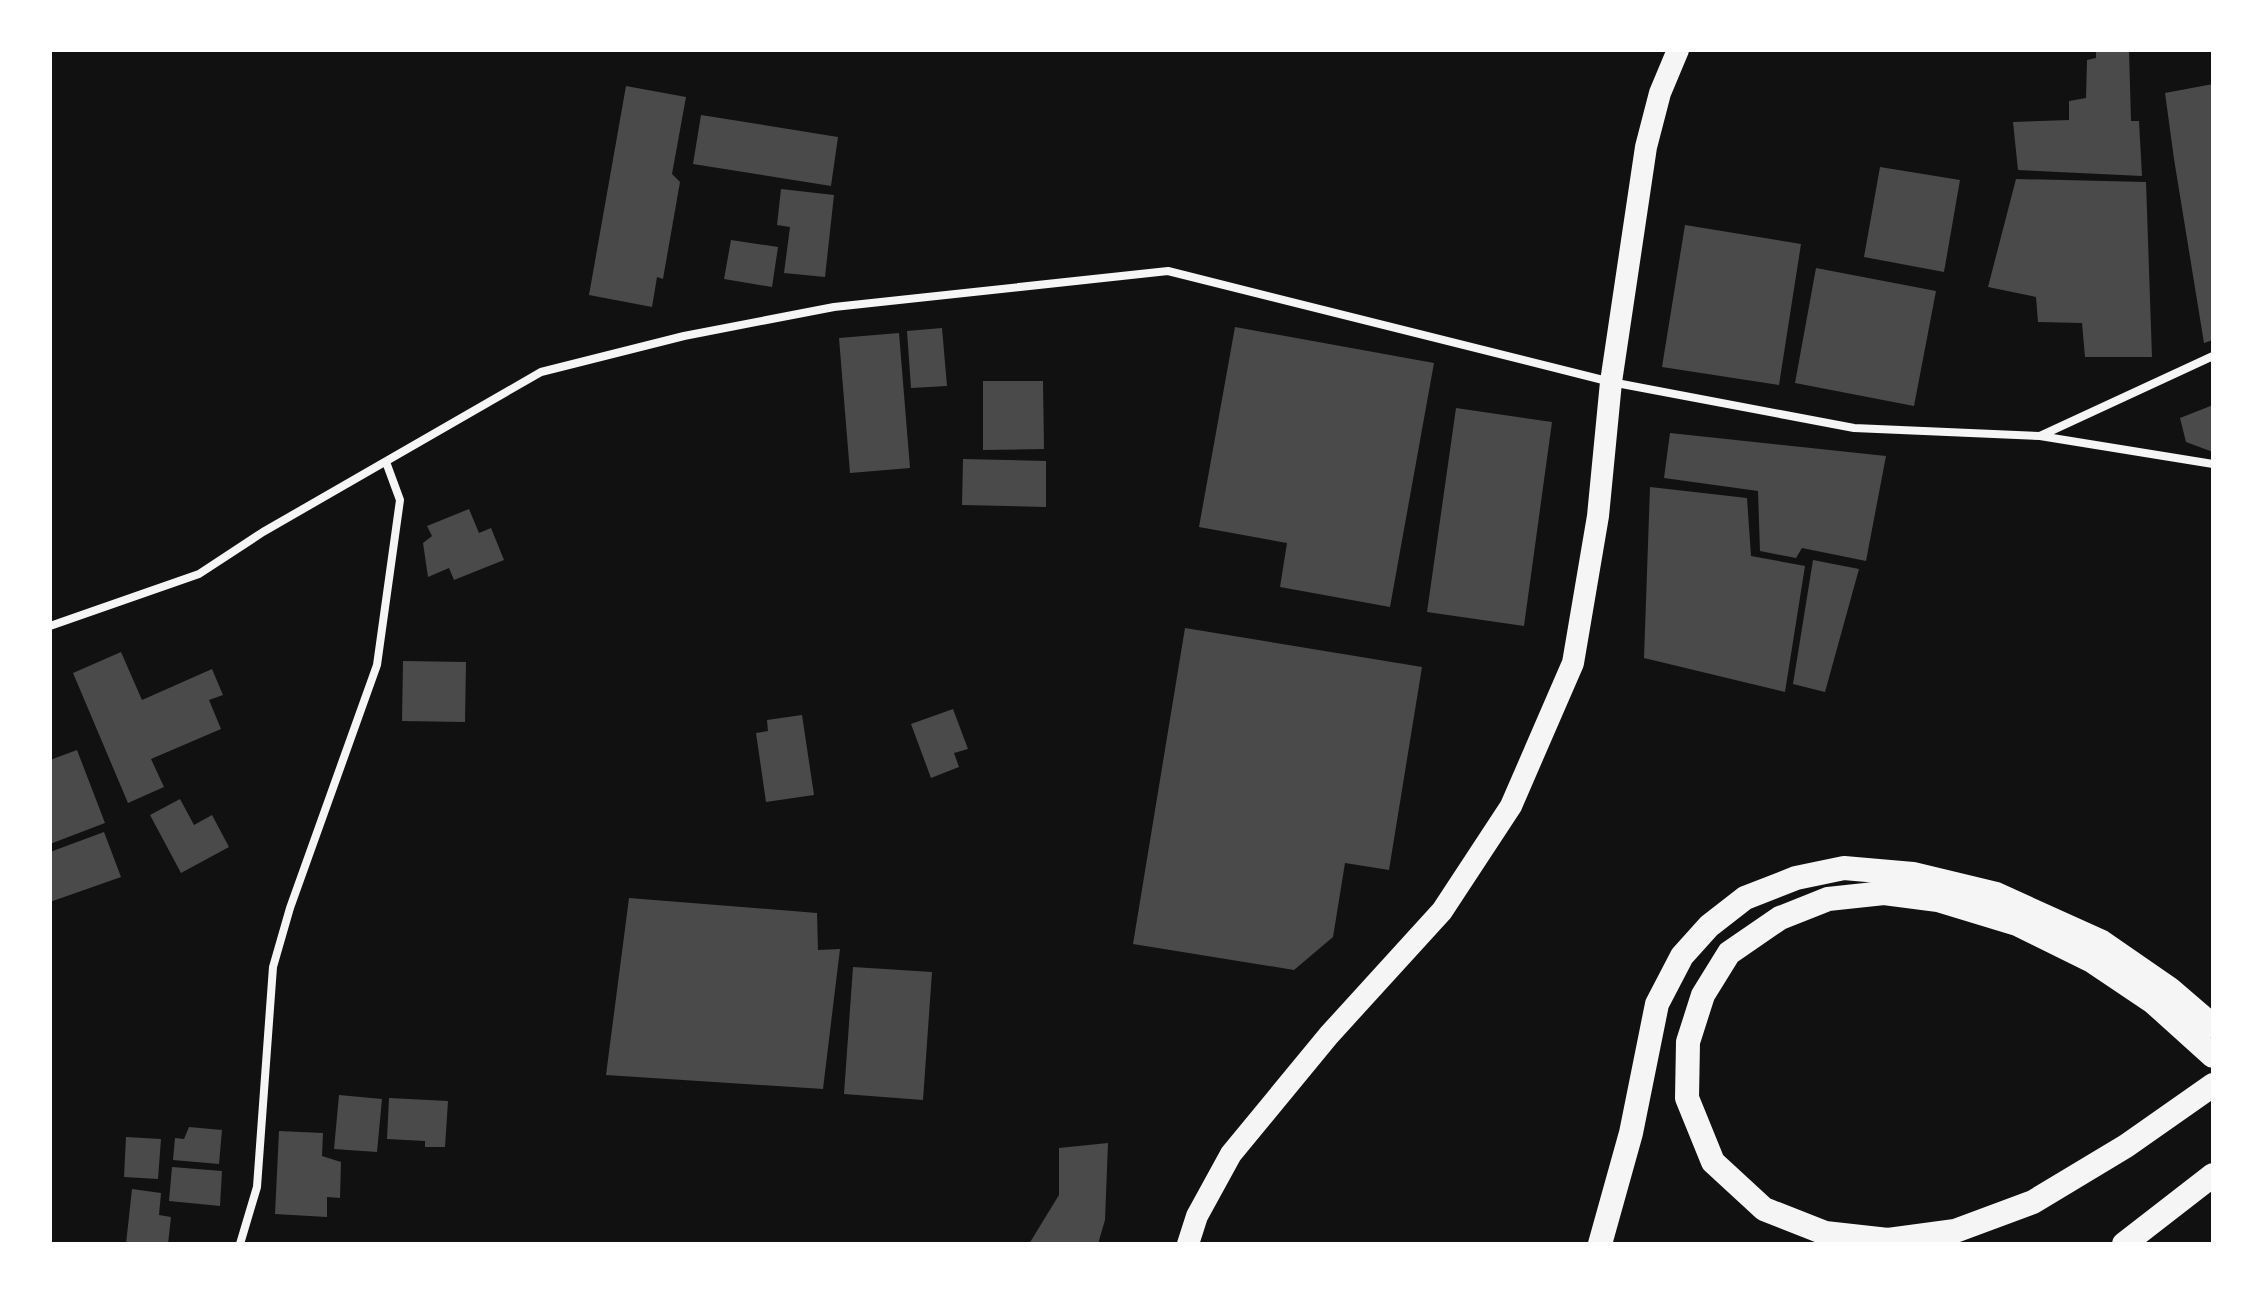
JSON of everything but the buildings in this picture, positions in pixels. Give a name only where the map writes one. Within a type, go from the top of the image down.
[{"type":"highway","points":[[1188,1244],[1197,1216],[1231,1154],[1329,1035],[1442,911],[1511,806],[1573,663],[1598,516],[1611,382],[1646,147],[1660,93],[1678,50]]},
{"type":"highway","points":[[1600,1244],[1631,1133],[1657,1004],[1682,956],[1709,926],[1745,898],[1796,878],[1844,868],[1913,874],[1996,894],[2102,942],[2162,996],[2213,1056]]},
{"type":"highway","points":[[2213,1026],[2162,996],[2017,924],[1925,898],[1884,893],[1828,899],[1780,918],[1729,953],[1703,995],[1688,1042],[1687,1098],[1713,1162],[1764,1209],[1825,1233],[1888,1240],[1955,1231],[2033,1202],[2126,1146],[2213,1085]]},
{"type":"highway","points":[[2124,1244],[2213,1175]]},
{"type":"street","points":[[50,626],[199,574],[263,532],[541,372],[684,336],[834,307],[1168,271],[1611,382],[1854,428],[2040,436],[2213,464]]},
{"type":"street","points":[[2040,436],[2213,356]]},
{"type":"street","points":[[240,1244],[257,1187],[273,967],[290,908],[377,665],[400,500],[386,462]]}]
